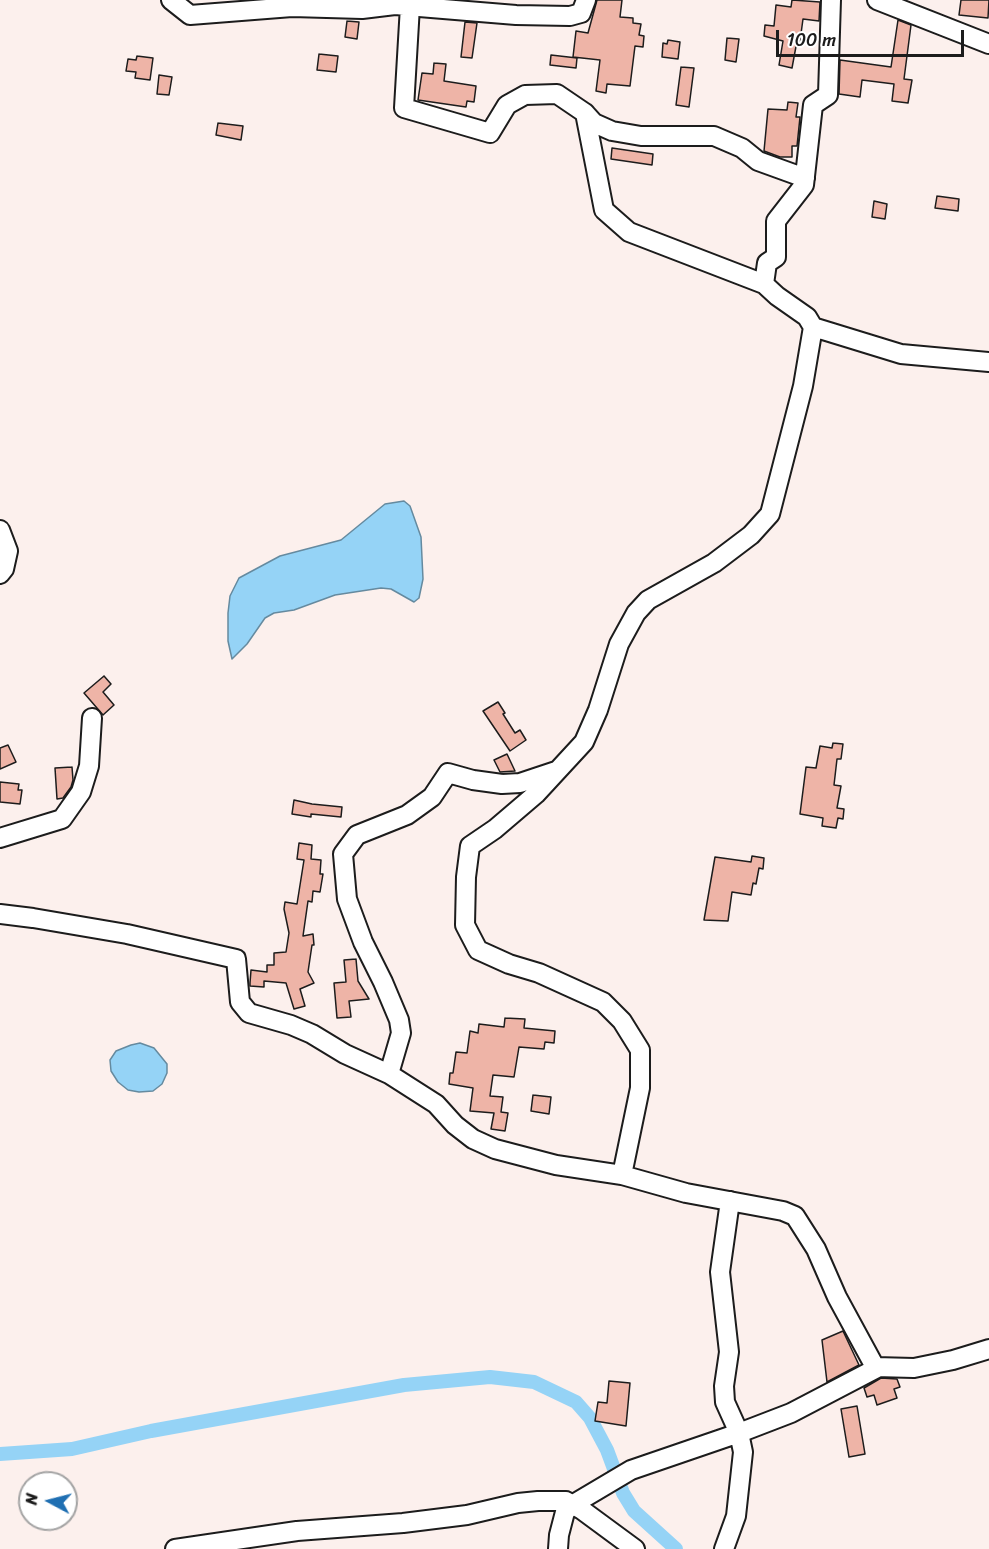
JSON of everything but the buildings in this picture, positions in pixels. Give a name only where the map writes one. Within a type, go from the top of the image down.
[{"type":"street","points":[[171,0],[190,15],[292,7],[362,9],[395,5],[516,15],[570,16],[580,13],[586,0]]},
{"type":"street","points":[[764,284],[767,263],[776,257],[776,221],[804,185],[813,105],[828,95],[831,0]]},
{"type":"street","points":[[877,0],[989,45]]},
{"type":"street","points":[[410,6],[404,108],[490,133],[507,105],[525,95],[557,94],[585,113],[594,123],[612,131],[641,136],[714,136],[742,148],[759,161],[805,178]]},
{"type":"street","points":[[585,113],[604,210],[629,232],[764,284],[807,317],[813,327],[803,386],[770,514],[751,535],[714,563],[648,600],[636,613],[620,644],[598,710],[584,742],[536,794],[495,829],[470,846],[466,877],[465,925],[478,950],[509,964],[539,973],[603,1002],[622,1021],[640,1050],[640,1088],[622,1175]]},
{"type":"street","points":[[813,327],[901,354],[989,362]]},
{"type":"street","points":[[0,530],[8,551],[4,569],[0,574]]},
{"type":"street","points":[[0,838],[62,819],[81,792],[89,766],[92,718]]},
{"type":"street","points":[[389,1074],[401,1033],[399,1020],[363,942],[347,899],[343,854],[357,835],[406,815],[432,797],[448,773],[473,780],[502,784],[520,783],[557,771]]},
{"type":"street","points":[[0,914],[127,934],[236,959],[240,1002],[249,1012],[312,1034],[345,1054],[389,1074],[436,1104],[455,1125],[473,1139],[495,1149],[556,1165],[622,1175],[686,1192],[783,1211],[795,1216],[816,1249],[837,1297],[875,1367],[914,1368],[953,1360],[989,1349]]},
{"type":"street","points":[[724,1549],[736,1516],[743,1452],[739,1432],[725,1402],[724,1386],[729,1352],[720,1272],[730,1201]]},
{"type":"street","points":[[558,1549],[565,1512],[572,1505],[631,1470],[791,1413],[879,1367]]},
{"type":"street","points":[[175,1549],[297,1531],[403,1523],[468,1515],[518,1503],[566,1501],[635,1549]]},
{"type":"water","points":[[404,501],[410,506],[421,537],[423,579],[419,598],[414,602],[391,589],[381,588],[335,595],[294,610],[274,613],[265,618],[247,644],[232,659],[228,641],[228,613],[230,596],[239,578],[280,556],[341,540],[385,504]]},
{"type":"water","points":[[140,1043],[154,1048],[167,1064],[167,1073],[162,1084],[153,1091],[128,1090],[118,1082],[111,1071],[110,1060],[116,1051]]},
{"type":"waterway","points":[[0,1454],[72,1449],[151,1431],[404,1385],[490,1377],[534,1382],[576,1402],[590,1418],[607,1450],[623,1493],[634,1511],[676,1549]]}]
